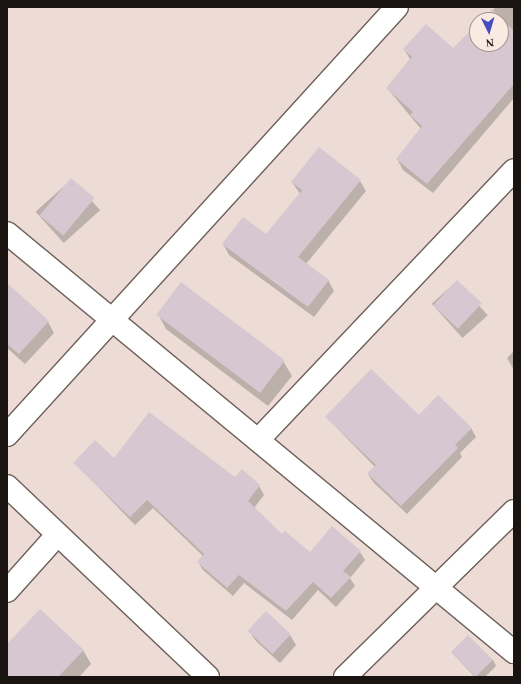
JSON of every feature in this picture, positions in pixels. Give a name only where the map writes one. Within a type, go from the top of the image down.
[{"type":"street","points":[[7,436],[389,10]]},
{"type":"street","points":[[258,440],[514,170]]},
{"type":"street","points":[[7,233],[514,652]]},
{"type":"street","points":[[7,486],[208,677]]},
{"type":"street","points":[[345,677],[514,511]]},
{"type":"street","points":[[7,591],[58,534]]},
{"type":"building","points":[[426,24],[453,48],[469,32],[469,52],[509,52],[509,26],[514,31],[514,84],[427,184],[396,159],[422,126],[410,115],[413,112],[386,88],[412,57],[403,49]]},
{"type":"building","points":[[319,147],[361,180],[298,257],[329,280],[308,307],[222,244],[243,217],[266,234],[302,190],[291,182]]},
{"type":"building","points":[[71,178],[95,198],[63,235],[40,216]]},
{"type":"building","points":[[457,280],[482,303],[458,329],[433,306]]},
{"type":"building","points":[[181,282],[285,360],[260,393],[156,315]]},
{"type":"building","points":[[7,283],[49,321],[19,354],[7,344]]},
{"type":"building","points":[[371,369],[419,415],[438,395],[472,428],[455,445],[458,448],[401,506],[367,473],[376,465],[325,417]]},
{"type":"building","points":[[149,412],[235,477],[242,469],[260,485],[248,501],[282,534],[285,531],[310,552],[332,526],[361,551],[343,571],[351,577],[331,598],[313,582],[286,611],[239,575],[227,588],[197,562],[204,554],[147,500],[130,517],[73,463],[95,440],[114,458]]},
{"type":"building","points":[[40,609],[84,650],[58,677],[7,677],[7,644]]},
{"type":"building","points":[[266,611],[291,634],[272,654],[248,631]]},
{"type":"building","points":[[468,635],[493,660],[476,677],[451,652]]}]
